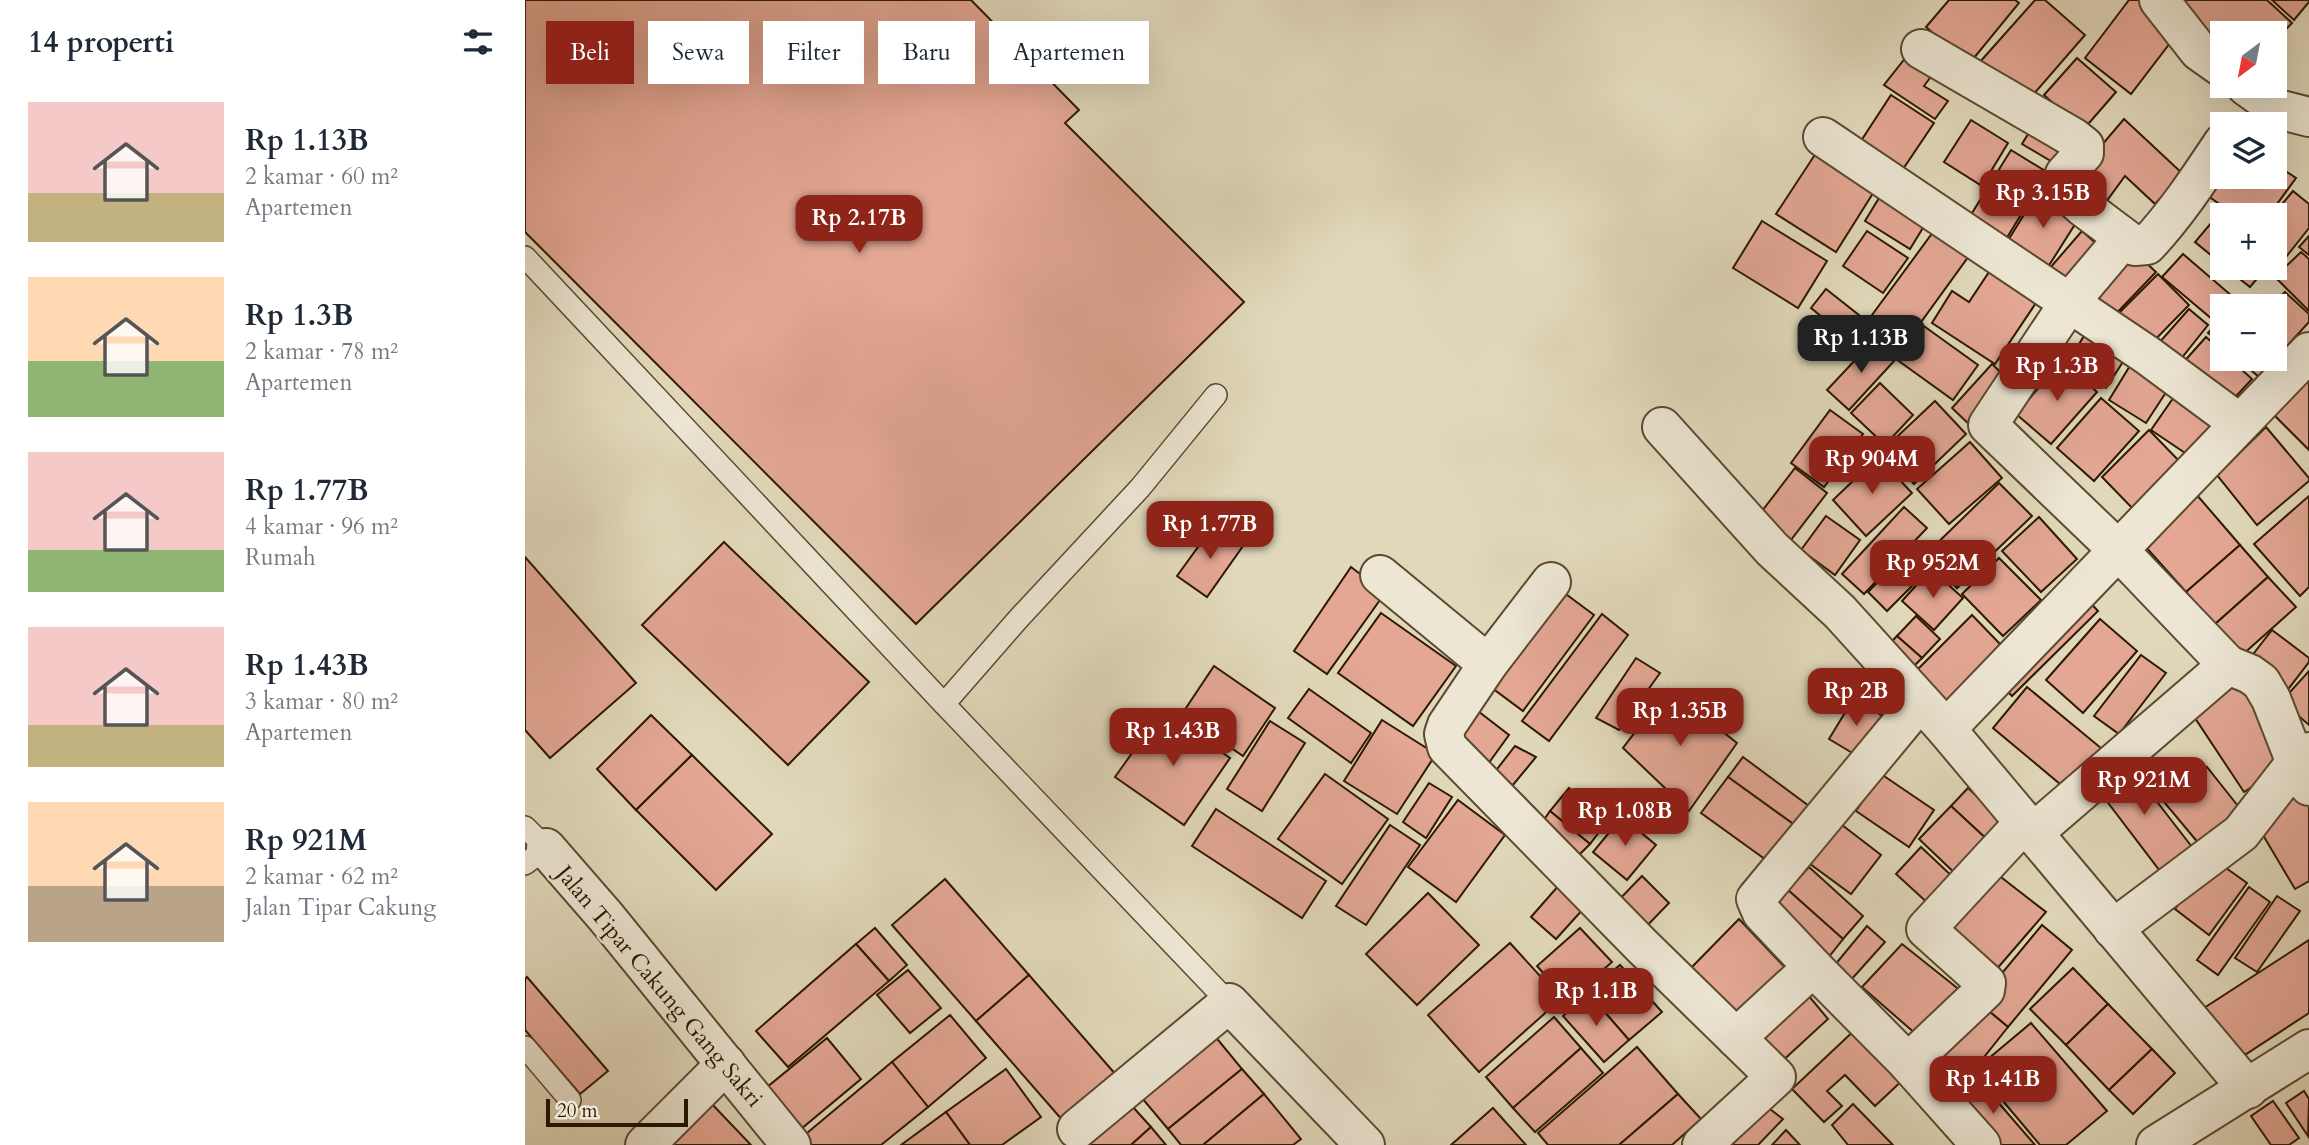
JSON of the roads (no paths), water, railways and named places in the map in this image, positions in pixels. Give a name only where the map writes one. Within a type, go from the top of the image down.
[{"type":"street","points":[[2159,0],[2199,51],[2210,59]]},
{"type":"street","points":[[1921,49],[2084,146],[2084,153],[2065,174],[2060,186],[2135,246],[2147,245],[2188,196],[2210,163]]},
{"type":"street","points":[[2263,98],[2279,109],[2309,117]]},
{"type":"street","points":[[1823,137],[2147,355],[2239,424]]},
{"type":"street","points":[[2113,929],[2241,833],[2305,767],[2261,682],[2228,665],[2119,551],[1988,425],[2069,303],[2123,239]]},
{"type":"street","points":[[1946,729],[2309,352]]},
{"type":"street","points":[[1662,427],[1772,549],[1840,612],[1946,729],[2248,1089]]},
{"type":"street","points":[[1380,575],[1488,664]]},
{"type":"street","points":[[1551,582],[1488,664],[1447,725],[1444,734],[1447,747],[1643,947],[1776,1077],[1702,1145]]},
{"type":"street","points":[[1908,1063],[1985,990],[1986,983],[1926,929],[2029,828],[2228,665]]},
{"type":"street","points":[[1920,701],[1756,899],[1762,913],[1908,1063],[1981,1145]]},
{"type":"street","name":"Jalan Tipar Cakung Gang Sakri","points":[[532,846],[726,1063],[791,1145]]},
{"type":"street","points":[[1736,1038],[1813,967]]},
{"type":"street","points":[[1077,1129],[1229,1003],[1365,1145]]},
{"type":"street","points":[[2155,1145],[2309,1049]]},
{"type":"street","points":[[645,1145],[726,1063]]},
{"type":"lane","points":[[525,257],[1229,1003]]},
{"type":"lane","points":[[944,704],[1020,617],[1140,488],[1216,395]]},
{"type":"lane","points":[[525,1046],[569,1100]]}]
